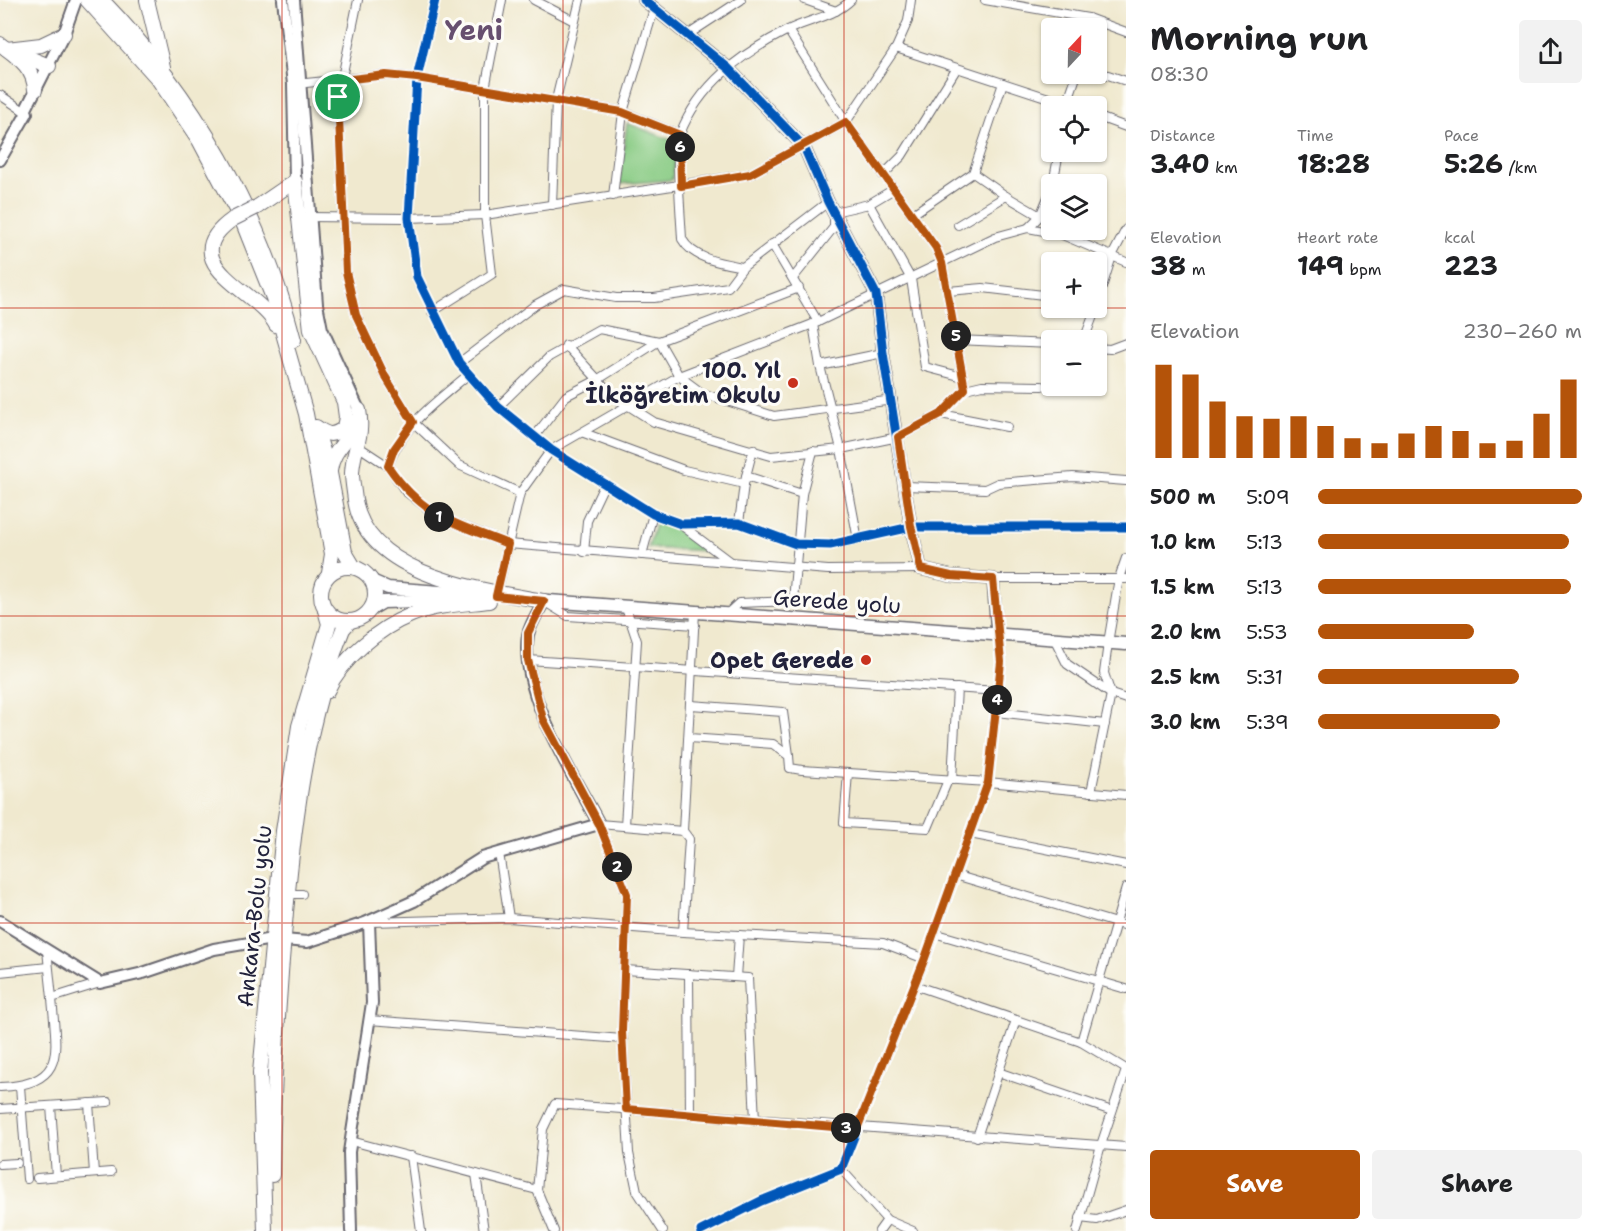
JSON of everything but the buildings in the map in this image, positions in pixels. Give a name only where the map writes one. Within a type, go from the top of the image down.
[{"type":"highway","points":[[87,0],[158,79],[199,141],[243,223],[273,298],[306,414],[332,554],[329,573],[321,587],[320,595],[325,610],[332,616],[349,622],[365,615],[371,609],[375,595],[372,581],[354,567],[345,552],[330,473],[315,427],[283,298],[252,219],[210,138],[164,72],[102,0]]},
{"type":"highway","points":[[147,0],[164,72]]},
{"type":"highway","points":[[4,46],[41,45],[64,34]]},
{"type":"highway","points":[[4,46],[49,66]]},
{"type":"highway","points":[[4,46],[32,73],[35,90]]},
{"type":"highway","points":[[306,414],[295,401],[277,327],[272,316],[220,274],[213,262],[212,243],[222,227],[295,181],[305,217],[311,330],[344,402],[346,417],[344,428],[336,434],[327,435],[315,427]]},
{"type":"highway","points":[[330,473],[332,457],[338,447],[347,440],[359,410]]},
{"type":"highway","points":[[359,410],[361,423],[359,447],[352,473],[356,503],[367,530],[388,551],[427,574],[494,598]]},
{"type":"highway","points":[[329,573],[345,567],[354,567]]},
{"type":"highway","points":[[313,720],[331,681],[352,657],[379,633],[412,614],[494,598],[544,601]]},
{"type":"highway","name":"Ankara-Bolu yolu","points":[[274,1231],[273,1074],[283,831],[299,726],[329,624],[325,610]]},
{"type":"highway","name":"Ankara-Bolu yolu","points":[[265,1231],[260,1073],[278,939],[288,894],[293,830],[313,720],[331,661],[349,622]]},
{"type":"main road","points":[[372,581],[388,588],[494,598]]},
{"type":"main road","points":[[371,609],[383,602],[494,598]]},
{"type":"main road","name":"Gerede yolu","points":[[544,601],[626,608],[695,619],[726,615],[1126,644]]},
{"type":"street","points":[[0,160],[49,66],[76,0]]},
{"type":"street","points":[[284,0],[297,84],[295,181]]},
{"type":"street","points":[[294,0],[305,217],[317,304],[322,329],[359,410]]},
{"type":"street","points":[[358,0],[338,97],[346,272],[356,315],[385,376],[413,422],[459,465],[520,493]]},
{"type":"street","points":[[435,0],[417,78],[409,218],[417,277],[432,312],[459,363],[498,407],[551,450],[653,513],[681,524],[731,561]]},
{"type":"street","points":[[432,312],[492,274],[485,215],[486,89],[502,0]]},
{"type":"street","points":[[534,0],[574,21]]},
{"type":"street","points":[[552,205],[556,100],[580,0]]},
{"type":"street","points":[[644,0],[728,68],[804,147],[831,207],[876,294],[883,353],[911,526],[921,569]]},
{"type":"street","points":[[686,36],[741,0]]},
{"type":"street","points":[[805,0],[836,11]]},
{"type":"street","points":[[743,267],[718,263],[686,246],[681,239],[680,135],[709,85],[739,57],[788,30],[836,11],[851,0]]},
{"type":"street","points":[[305,217],[409,218],[485,215],[750,174],[804,147],[846,122],[896,48],[908,21],[911,0]]},
{"type":"street","points":[[985,0],[1088,18]]},
{"type":"street","points":[[613,196],[622,112],[654,9]]},
{"type":"street","points":[[1107,25],[1126,32]]},
{"type":"street","points":[[788,30],[846,122],[913,214],[942,263],[965,389]]},
{"type":"street","points":[[896,48],[1041,96]]},
{"type":"street","points":[[884,175],[902,156],[957,68]]},
{"type":"street","points":[[297,84],[386,75],[417,78],[622,112],[680,135]]},
{"type":"street","points":[[1107,75],[1126,81]]},
{"type":"street","points":[[913,214],[973,173],[1003,83]]},
{"type":"street","points":[[0,95],[26,112]]},
{"type":"street","points":[[0,146],[26,112]]},
{"type":"street","points":[[1107,120],[1126,127]]},
{"type":"street","points":[[973,173],[1040,216],[1028,228]]},
{"type":"street","points":[[459,363],[535,305],[564,289],[616,298],[654,298],[728,287],[743,267],[772,244],[831,207],[869,204],[894,189]]},
{"type":"street","points":[[958,225],[1006,196]]},
{"type":"street","points":[[869,204],[911,279],[925,368],[963,377]]},
{"type":"street","points":[[794,277],[834,227],[831,207]]},
{"type":"street","points":[[494,598],[520,493],[551,450],[679,376],[816,323],[995,237],[1028,228],[1060,234],[1126,262]]},
{"type":"street","points":[[1107,272],[1126,229]]},
{"type":"street","points":[[772,244],[794,277],[816,323],[820,366],[842,449],[858,540]]},
{"type":"street","points":[[535,436],[566,396],[597,380],[659,341],[800,288]]},
{"type":"street","points":[[948,291],[982,288],[1041,295]]},
{"type":"street","points":[[498,407],[549,357],[566,345],[599,329],[659,341],[679,376],[702,393],[774,416],[892,400]]},
{"type":"street","points":[[956,340],[1041,344]]},
{"type":"street","points":[[1107,349],[1126,342]]},
{"type":"street","points":[[566,345],[597,380],[627,407],[654,422],[771,456],[842,449],[898,437],[941,414],[965,389],[982,385],[1041,386]]},
{"type":"street","points":[[820,366],[883,353]]},
{"type":"street","points":[[388,466],[394,449],[413,422],[469,374]]},
{"type":"street","points":[[941,414],[1007,427]]},
{"type":"street","points":[[584,433],[684,470],[745,480],[802,494]]},
{"type":"street","points":[[359,447],[388,466],[405,491],[439,517],[508,544],[584,552],[731,561],[828,570],[921,569],[951,576],[993,579],[1123,578]]},
{"type":"street","points":[[739,523],[745,480],[753,449]]},
{"type":"street","points":[[726,615],[739,603],[792,602],[802,494],[813,451]]},
{"type":"street","points":[[905,486],[985,489],[998,483],[1073,477],[1126,481]]},
{"type":"street","points":[[584,552],[587,521],[604,483]]},
{"type":"street","points":[[642,555],[653,513]]},
{"type":"street","points":[[681,524],[739,523],[796,544],[830,545],[911,526],[1126,527]]},
{"type":"street","points":[[1091,792],[1111,694],[1104,673],[1107,643],[1126,558]]},
{"type":"street","points":[[700,1231],[761,1201],[840,1169],[925,958],[988,782],[1001,662],[996,634],[993,579]]},
{"type":"street","points":[[663,1231],[637,1191],[628,1153],[623,1039],[627,894],[599,824],[543,719],[528,660],[528,633],[544,601],[568,616],[628,622],[695,619],[682,831]]},
{"type":"street","points":[[625,825],[637,641],[628,622],[626,608]]},
{"type":"street","points":[[1054,638],[1067,664],[1111,694],[1126,699]]},
{"type":"street","points":[[528,660],[998,691]]},
{"type":"street","points":[[848,773],[844,823],[928,828],[950,780],[957,688]]},
{"type":"street","points":[[691,705],[783,712],[790,768],[988,782],[1126,795]]},
{"type":"street","points":[[996,712],[1105,724]]},
{"type":"street","points":[[688,738],[773,744],[789,756]]},
{"type":"street","points":[[52,999],[100,983],[143,973],[214,949],[278,939],[307,942],[369,922],[414,901],[482,858],[599,824],[682,831],[689,839],[682,932]]},
{"type":"street","points":[[970,834],[1126,865]]},
{"type":"street","points":[[499,853],[509,918]]},
{"type":"street","points":[[955,875],[1126,926]]},
{"type":"street","points":[[1081,1042],[1126,888]]},
{"type":"street","points":[[288,894],[302,894]]},
{"type":"street","points":[[369,922],[433,918],[509,918],[682,932],[883,943],[925,958]]},
{"type":"street","points":[[0,921],[100,983]]},
{"type":"street","points":[[351,1231],[351,1141],[372,1003],[369,922]]},
{"type":"street","points":[[934,933],[1126,989]]},
{"type":"street","points":[[736,977],[739,935]]},
{"type":"street","points":[[0,1086],[20,1086],[46,1075],[56,1056],[47,950]]},
{"type":"street","points":[[0,972],[48,967]]},
{"type":"street","points":[[625,970],[748,978],[755,1120]]},
{"type":"street","points":[[689,974],[690,1115]]},
{"type":"street","points":[[914,985],[1081,1042],[1126,1069],[1101,1145],[1077,1231]]},
{"type":"street","points":[[369,1020],[623,1039]]},
{"type":"street","points":[[977,1137],[1016,1020]]},
{"type":"street","points":[[998,1072],[1112,1111]]},
{"type":"street","points":[[20,1086],[27,1179]]},
{"type":"street","points":[[0,1109],[108,1102]]},
{"type":"street","points":[[89,1103],[94,1173]]},
{"type":"street","points":[[554,1231],[537,1190],[543,1129],[555,1104],[857,1129],[1126,1147]]},
{"type":"street","points":[[51,1106],[56,1176]]},
{"type":"street","points":[[351,1141],[537,1190]]},
{"type":"street","points":[[411,1156],[421,1231]]},
{"type":"street","points":[[0,1164],[17,1163]]},
{"type":"street","points":[[840,1169],[887,1220],[913,1231]]},
{"type":"street","points":[[37,1178],[111,1172]]},
{"type":"street","points":[[476,1174],[483,1231]]},
{"type":"street","points":[[1080,1218],[1097,1220],[1126,1210]]},
{"type":"street","points":[[879,1231],[887,1220]]},
{"type":"green space","points":[[627,123],[674,141],[677,147],[672,180],[619,184]]},
{"type":"green space","points":[[656,521],[677,526],[706,551],[648,548]]},
{"type":"cycle path","points":[[435,0],[417,78],[409,218],[417,277],[459,363],[498,407],[551,450],[653,514],[681,524],[739,523],[796,544],[830,545],[911,527],[1126,527]]},
{"type":"cycle path","points":[[644,0],[728,68],[804,147],[828,202],[876,294],[883,353],[911,527],[921,569],[951,576],[993,579],[1001,662],[988,782],[925,959],[841,1169],[761,1201],[701,1231]]},
{"type":"place","name":"100. Yıl İlköğretim Okulu","points":[[793,383]]},
{"type":"place","name":"Opet Gerede","points":[[866,660]]},
{"type":"district","name":"Yeni","points":[[474,30]]},
{"type":"route","points":[[386,75],[417,78],[622,112],[680,135],[681,186],[750,174],[804,147],[846,122],[936,248],[942,263],[965,389],[941,414],[898,437],[911,526],[921,569],[951,576],[993,579],[996,634],[1001,662],[988,782],[925,958],[857,1129],[626,1109],[622,1031],[627,894],[609,844],[543,719],[528,660],[528,633],[544,601],[496,596],[508,544],[439,517],[405,491],[388,466],[394,449],[413,422],[385,376],[356,315],[346,272],[338,97],[343,80],[386,75]]}]
